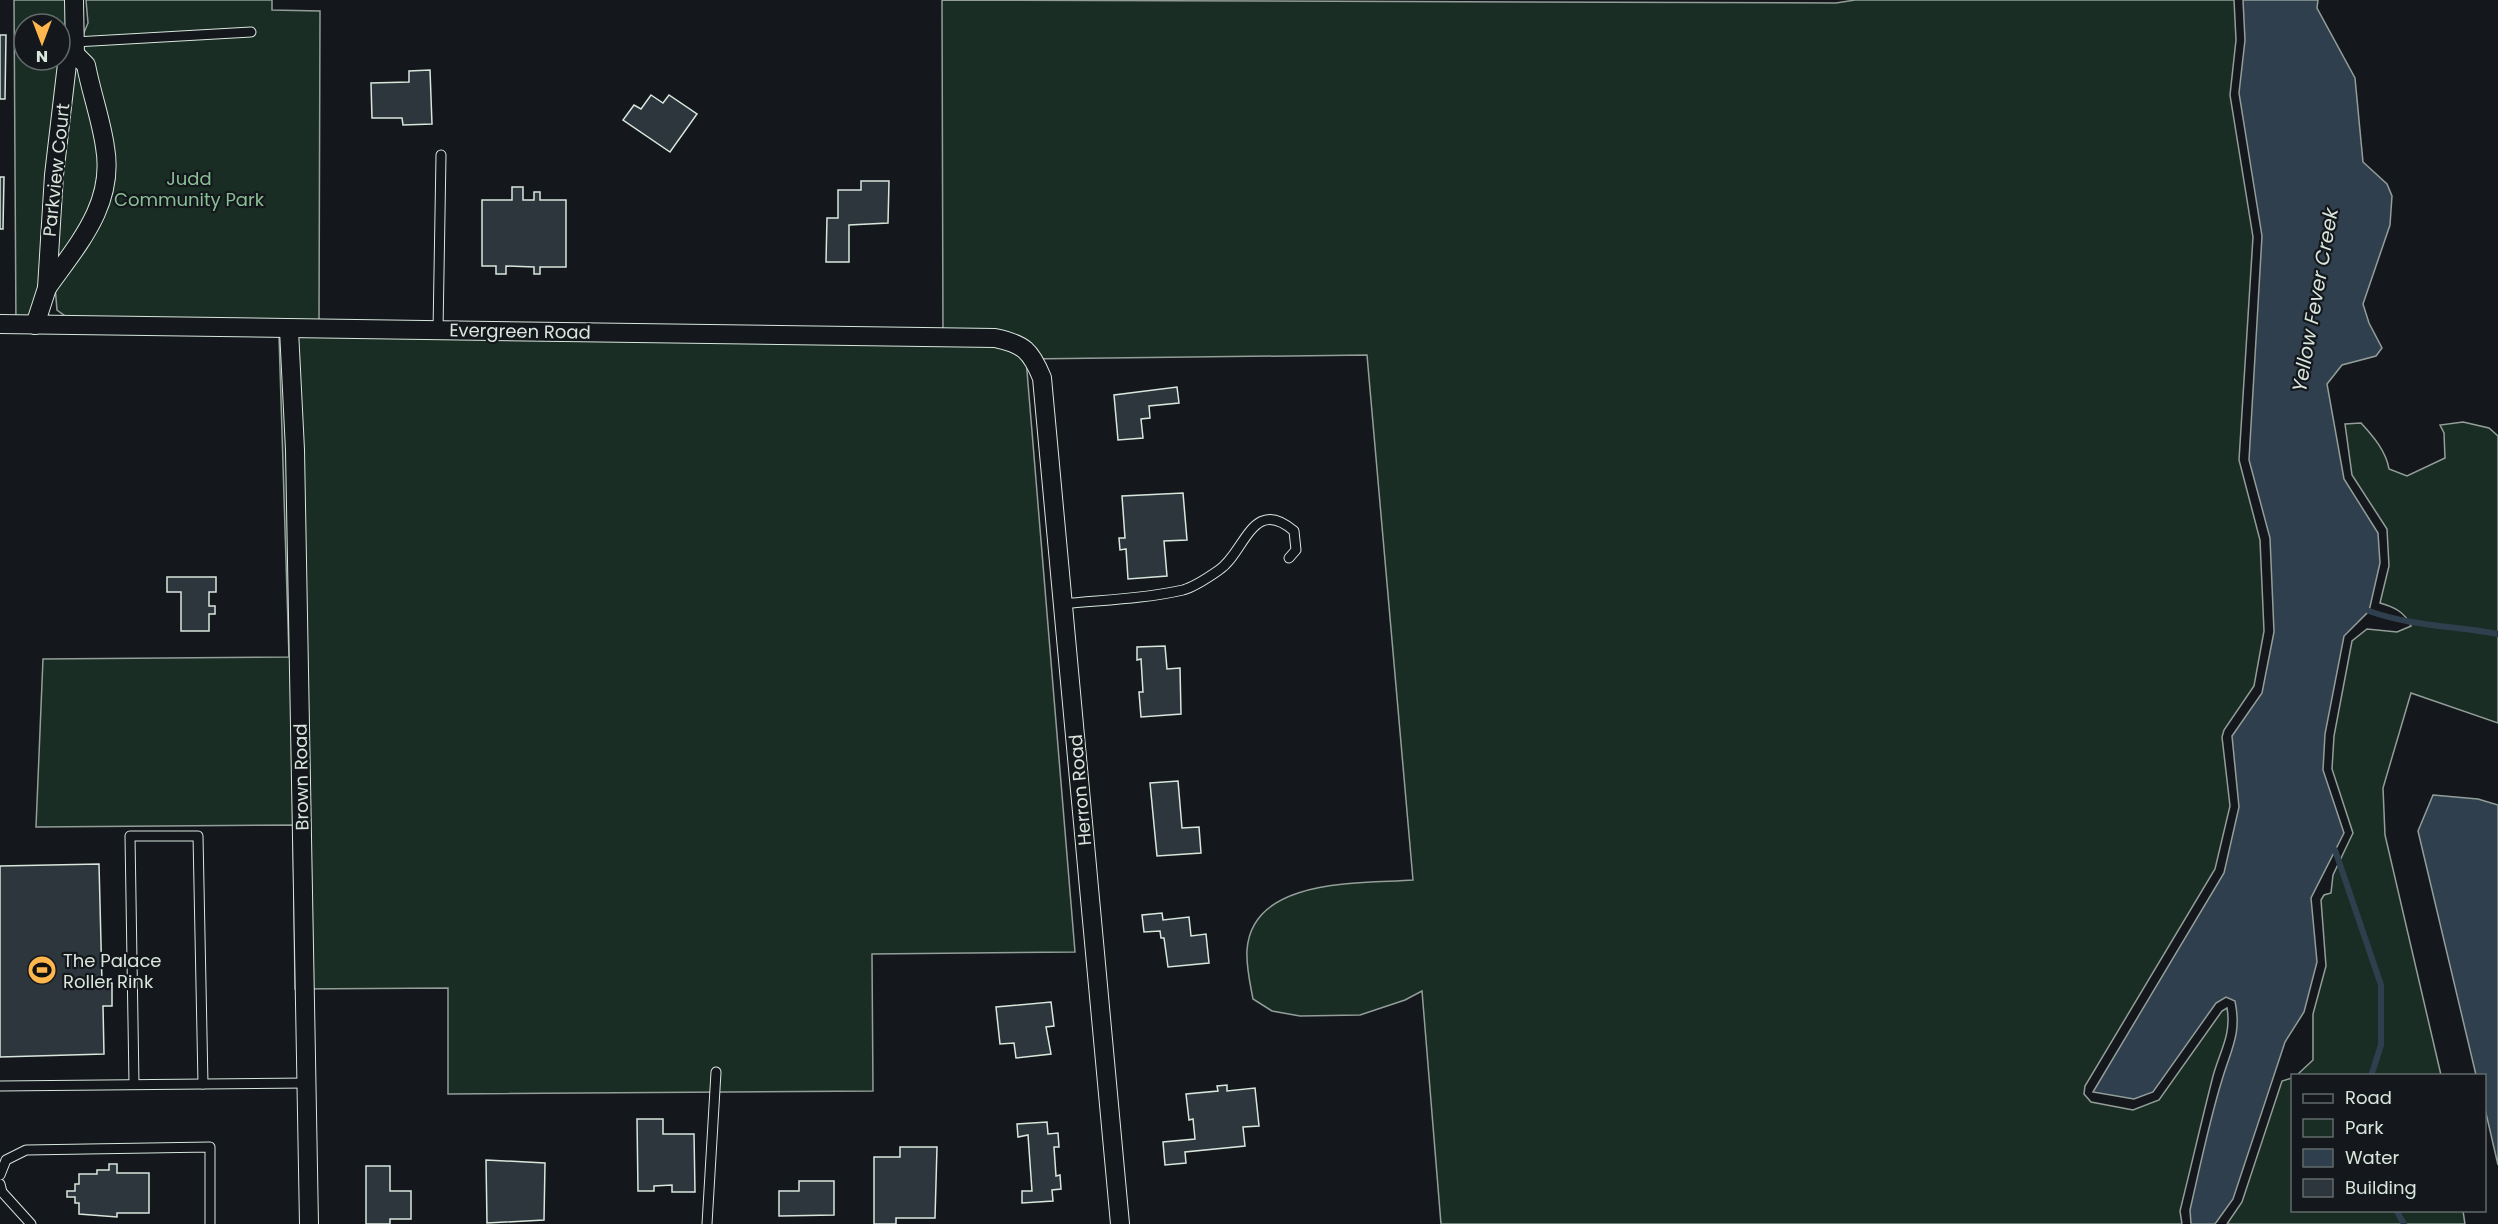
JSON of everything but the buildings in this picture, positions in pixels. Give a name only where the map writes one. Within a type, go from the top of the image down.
[{"type":"street","name":"Parkview Court","points":[[35,325],[47,288],[67,63],[75,48],[74,0]]},
{"type":"street","name":"Parkview Court","points":[[47,288],[89,230],[99,210],[108,166],[86,65],[75,48]]},
{"type":"street","name":"Evergreen Road","points":[[0,324],[289,330],[995,338],[1017,343],[1033,357]]},
{"type":"street","name":"Brown Road","points":[[289,330],[295,450],[309,1224]]},
{"type":"street","name":"Herron Road","points":[[1033,357],[1042,378],[1120,1224]]},
{"type":"lane","points":[[75,48],[251,32]]},
{"type":"lane","points":[[438,331],[441,155]]},
{"type":"lane","points":[[1063,604],[1185,590],[1222,569],[1251,528],[1265,520],[1276,520],[1294,531],[1296,550],[1289,558]]},
{"type":"lane","points":[[134,1084],[130,836],[198,836],[202,1084]]},
{"type":"lane","points":[[707,1224],[716,1072]]},
{"type":"lane","points":[[0,1086],[307,1083]]},
{"type":"lane","points":[[0,1175],[6,1160],[26,1150],[210,1147],[210,1224]]},
{"type":"lane","points":[[0,1184],[2,1192],[27,1223]]},
{"type":"green space","points":[[14,0],[76,0],[72,30],[72,12],[14,12]]},
{"type":"green space","name":"Judd Community Park","points":[[86,0],[272,0],[272,10],[320,11],[319,321],[68,318],[57,310],[52,250],[75,54],[88,23]]},
{"type":"green space","points":[[942,0],[1836,3],[1855,0],[2234,0],[2236,40],[2230,95],[2253,237],[2239,460],[2260,540],[2264,631],[2254,686],[2224,730],[2222,737],[2230,806],[2215,869],[2085,1086],[2084,1094],[2091,1102],[2133,1110],[2159,1100],[2222,1011],[2227,1008],[2228,1027],[2212,1080],[2180,1211],[2182,1224],[1441,1224],[1422,991],[1405,1000],[1360,1015],[1300,1016],[1272,1011],[1253,999],[1248,975],[1247,950],[1254,926],[1268,908],[1289,896],[1314,889],[1340,884],[1413,880],[1367,355],[1026,359],[1075,952],[872,954],[873,1091],[448,1094],[448,988],[295,989],[293,825],[36,827],[43,659],[289,657],[279,336],[16,330],[14,72],[66,72],[43,249],[48,314],[52,319],[943,342]]},
{"type":"green space","points":[[2463,422],[2489,428],[2498,436],[2498,723],[2411,693],[2383,788],[2385,835],[2441,1074],[2298,1074],[2313,1060],[2313,1014],[2326,966],[2321,900],[2324,895],[2331,893],[2333,875],[2353,833],[2332,769],[2334,736],[2352,641],[2367,629],[2397,632],[2411,626],[2406,617],[2398,611],[2380,603],[2389,566],[2387,529],[2352,475],[2345,424],[2361,423],[2382,450],[2389,469],[2407,476],[2445,458],[2444,433],[2440,425]]},
{"type":"green space","points":[[2291,1078],[2291,1212],[2463,1212],[2465,1224],[2227,1224],[2242,1202],[2282,1081]]},
{"type":"water","points":[[2243,0],[2318,0],[2317,8],[2355,78],[2363,162],[2387,184],[2392,196],[2390,225],[2363,304],[2369,323],[2382,348],[2376,356],[2342,365],[2327,384],[2344,479],[2378,533],[2380,563],[2369,611],[2344,636],[2325,734],[2323,770],[2344,833],[2311,898],[2317,962],[2304,1012],[2285,1042],[2233,1199],[2215,1224],[2191,1224],[2190,1210],[2205,1145],[2236,1032],[2235,1001],[2226,997],[2216,1003],[2153,1092],[2134,1099],[2093,1092],[2224,873],[2239,807],[2232,736],[2262,693],[2274,632],[2270,538],[2249,460],[2262,236],[2239,93],[2245,40]]},
{"type":"water","points":[[2433,795],[2478,799],[2498,805],[2498,1165],[2486,1113],[2486,1074],[2476,1074],[2418,831]]},
{"type":"waterway","points":[[2369,611],[2416,623],[2498,634]]},
{"type":"waterway","name":"Yellow Fever Creek","points":[[2335,850],[2381,985],[2381,1045],[2372,1074]]},
{"type":"waterway","name":"Yellow Fever Creek","points":[[2397,1212],[2404,1224]]},
{"type":"place","name":"The Palace Roller Rink","points":[[42,970]]}]
